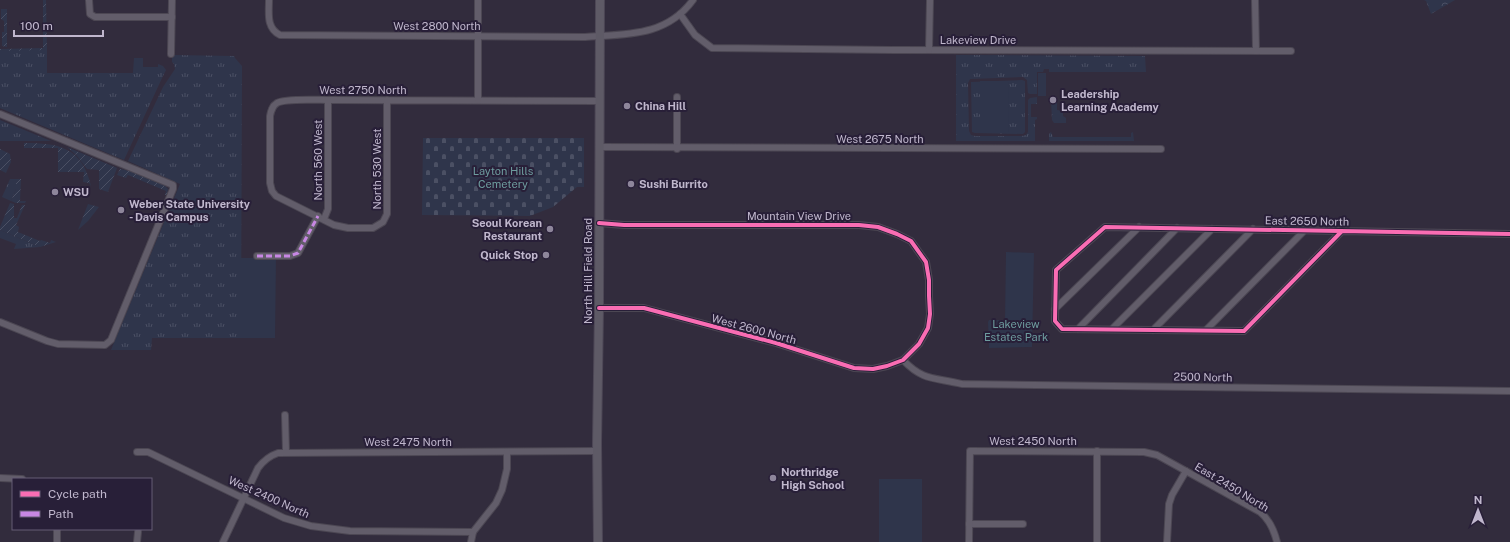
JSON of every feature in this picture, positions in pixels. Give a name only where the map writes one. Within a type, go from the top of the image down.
[{"type":"main road","name":"North Hill Field Road","points":[[598,542],[597,364],[599,308],[600,0]]},
{"type":"street","points":[[90,0],[89,11],[91,16],[172,18]]},
{"type":"street","points":[[171,54],[172,0]]},
{"type":"street","name":"West 2800 North","points":[[269,0],[269,22],[275,33],[286,36],[628,35],[658,28],[680,14],[693,0]]},
{"type":"street","points":[[478,0],[478,100]]},
{"type":"street","points":[[929,50],[930,0]]},
{"type":"street","points":[[1255,0],[1256,51]]},
{"type":"street","name":"Lakeview Drive","points":[[680,14],[695,34],[712,48],[1291,51]]},
{"type":"street","points":[[677,97],[677,148]]},
{"type":"street","name":"West 2750 North","points":[[321,218],[276,196],[272,190],[270,183],[270,116],[272,108],[277,103],[284,100],[600,101]]},
{"type":"street","name":"North 560 West","points":[[257,256],[290,256],[298,253],[328,209],[328,100]]},
{"type":"street","name":"North 530 West","points":[[321,218],[334,225],[348,228],[373,228],[383,222],[388,214],[387,100]]},
{"type":"street","points":[[0,114],[173,185],[173,188],[111,340],[108,343],[105,345],[58,344],[0,322]]},
{"type":"street","name":"West 2675 North","points":[[599,147],[1161,148]]},
{"type":"street","name":"Mountain View Drive","points":[[599,223],[624,225],[859,225],[878,228],[897,234],[913,243],[926,262],[929,280],[930,314],[928,328],[919,344],[903,360]]},
{"type":"street","name":"East 2650 North","points":[[1055,309],[1056,270],[1105,227],[1510,234]]},
{"type":"street","points":[[1139,227],[1055,309],[1055,320],[1062,329],[1244,330],[1342,231]]},
{"type":"street","points":[[1078,329],[1177,228]]},
{"type":"street","points":[[1112,329],[1212,229]]},
{"type":"street","points":[[1153,330],[1253,230]]},
{"type":"street","points":[[1206,330],[1304,231]]},
{"type":"street","name":"West 2600 North","points":[[599,308],[644,308],[776,343],[854,368],[873,369],[903,360]]},
{"type":"street","name":"2500 North","points":[[903,360],[909,367],[924,377],[962,384],[1510,391]]},
{"type":"street","points":[[285,415],[286,452]]},
{"type":"street","name":"West 2475 North","points":[[223,542],[258,468],[264,460],[271,455],[286,452],[597,451]]},
{"type":"street","name":"West 2450 North","points":[[970,524],[970,451],[1144,452],[1157,456],[1186,472]]},
{"type":"street","points":[[1097,451],[1097,542]]},
{"type":"street","name":"West 2400 North","points":[[137,452],[148,452],[284,518],[311,526],[350,531],[473,532]]},
{"type":"street","points":[[471,542],[473,532],[496,504],[502,490],[507,469],[507,452]]},
{"type":"street","points":[[1167,542],[1167,516],[1169,504],[1172,495],[1186,472]]},
{"type":"street","name":"East 2450 North","points":[[1186,472],[1260,512],[1266,517],[1272,527],[1277,542]]},
{"type":"street","points":[[0,478],[12,479]]},
{"type":"street","points":[[969,542],[970,524],[1023,524]]},
{"type":"street","points":[[57,530],[57,542]]},
{"type":"street","points":[[137,542],[138,532]]},
{"type":"green space","points":[[43,0],[46,0],[47,50],[0,51],[0,49],[43,48]]},
{"type":"green space","points":[[1424,0],[1455,0],[1431,14],[1426,1]]},
{"type":"green space","points":[[1,9],[7,9],[7,47],[2,46],[4,21],[1,19]]},
{"type":"green space","points":[[47,50],[47,73],[133,73],[134,58],[143,58],[143,67],[158,67],[158,64],[163,66],[166,70],[124,160],[0,108],[0,51]]},
{"type":"green space","points":[[172,55],[234,56],[242,66],[241,338],[152,338],[151,350],[111,350],[180,184],[128,161],[163,87],[175,69],[172,62]]},
{"type":"green space","points":[[956,55],[1145,56],[1146,72],[1049,72],[1049,69],[1044,69],[1043,72],[1037,72],[1037,94],[1028,93],[1027,80],[1023,77],[970,79],[968,83],[969,131],[971,135],[1026,135],[1028,132],[1028,100],[1030,98],[1037,97],[1037,104],[1031,104],[1031,117],[1037,117],[1035,120],[1035,141],[956,141]]},
{"type":"green space","points":[[1038,73],[1046,73],[1046,96],[1038,96]]},
{"type":"green space","points":[[980,81],[1008,81],[1009,133],[980,133]]},
{"type":"green space","points":[[1025,81],[1025,132],[1023,134],[972,132],[971,82]]},
{"type":"green space","points":[[1051,100],[1057,100],[1057,110],[1063,111],[1063,116],[1066,118],[1066,123],[1054,123],[1052,120]]},
{"type":"green space","points":[[0,120],[51,141],[0,141]]},
{"type":"green space","points":[[1051,132],[1053,137],[1131,137],[1131,133],[1133,132],[1134,141],[1049,141],[1049,134]]},
{"type":"green space","name":"Layton Hills Cemetery","points":[[423,138],[584,138],[584,187],[577,187],[553,207],[530,216],[422,215]]},
{"type":"green space","points":[[24,143],[58,146],[75,155],[82,163],[91,186],[89,183],[83,182],[84,172],[58,172],[58,148],[24,148]]},
{"type":"green space","points":[[67,147],[117,168],[108,192],[99,189],[99,170],[87,169],[77,156]]},
{"type":"green space","points":[[0,149],[10,154],[11,162],[6,173],[0,170]]},
{"type":"green space","points":[[120,169],[159,182],[168,189],[167,195],[165,195],[166,191],[128,175],[126,178],[117,175]]},
{"type":"green space","points":[[10,179],[16,179],[16,189],[11,201],[2,197]]},
{"type":"green space","points":[[16,179],[21,179],[20,201],[26,201],[25,203],[16,203],[11,201],[16,189]]},
{"type":"green space","points":[[10,203],[14,204],[14,218],[17,218],[22,205],[25,205],[16,225],[19,227],[18,232],[40,241],[50,243],[51,240],[56,242],[40,247],[0,230]]},
{"type":"green space","points":[[88,204],[99,207],[88,221],[78,230]]},
{"type":"green space","points":[[0,230],[40,247],[14,249],[16,244],[0,238]]},
{"type":"green space","name":"Lakeview Estates Park","points":[[1006,252],[1034,253],[1032,347],[989,348],[989,320],[1005,320]]},
{"type":"green space","points":[[241,258],[276,258],[275,338],[241,338]]},
{"type":"green space","points":[[879,479],[922,479],[922,542],[879,542]]},
{"type":"marked path","points":[[257,256],[290,256],[298,253],[318,216]]},
{"type":"cycle path","points":[[599,223],[624,225],[859,225],[878,227],[911,241],[926,262],[929,280],[930,314],[928,328],[919,344],[903,360],[873,369],[854,368],[776,343],[644,308],[599,308]]},
{"type":"cycle path","points":[[1342,231],[1244,331],[1062,329],[1055,321],[1056,270],[1105,227],[1510,234]]},
{"type":"place","name":"Leadership Learning Academy","points":[[1053,100]]},
{"type":"place","name":"China Hill","points":[[627,106]]},
{"type":"place","name":"Sushi Burrito","points":[[631,184]]},
{"type":"place","name":"WSU","points":[[55,192]]},
{"type":"place","name":"Weber State University - Davis Campus","points":[[121,210]]},
{"type":"place","name":"Seoul Korean Restaurant","points":[[550,229]]},
{"type":"place","name":"Quick Stop","points":[[546,255]]},
{"type":"place","name":"Northridge High School","points":[[773,478]]}]
